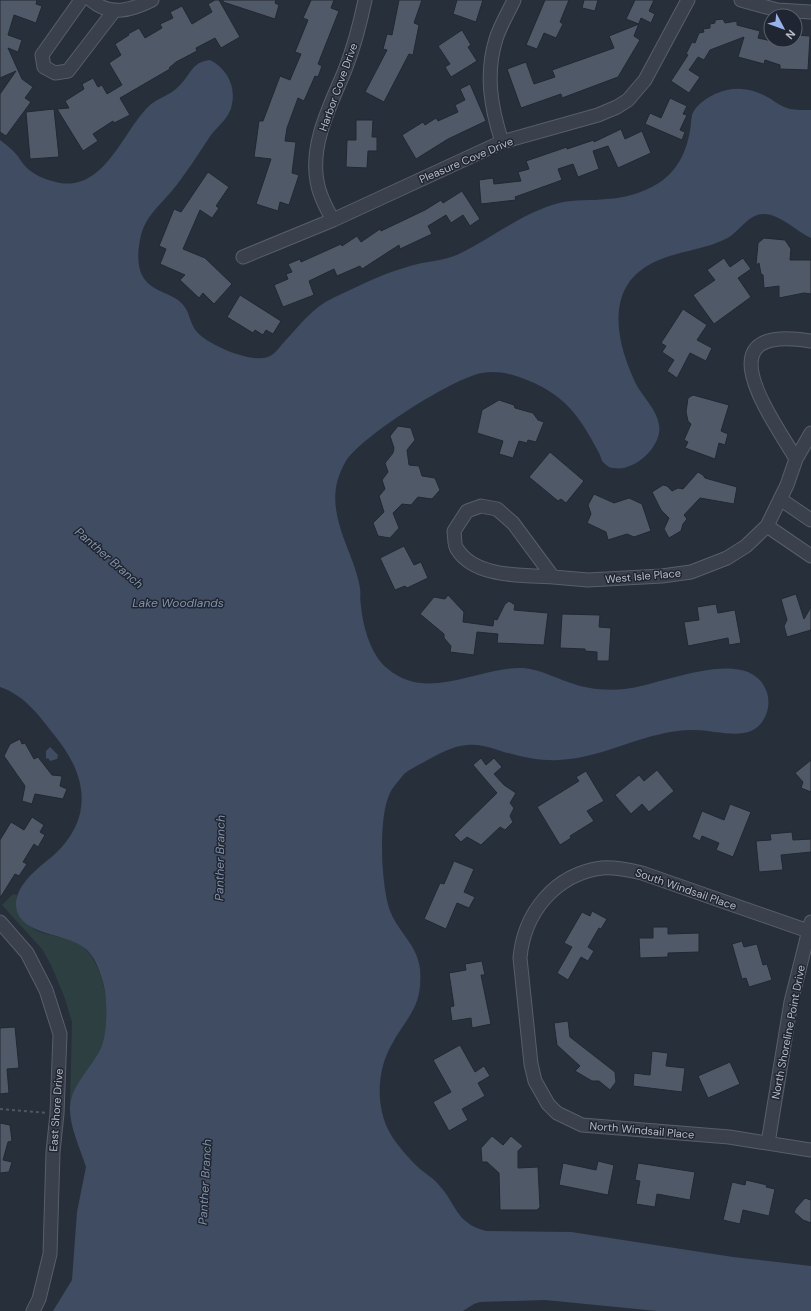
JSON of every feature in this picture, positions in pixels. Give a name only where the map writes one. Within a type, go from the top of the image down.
[{"type":"street","points":[[81,0],[42,55],[44,67],[55,73],[68,71],[114,11]]},
{"type":"street","points":[[91,0],[105,10],[114,11],[135,9],[152,0]]},
{"type":"street","name":"Harbor Cove Drive","points":[[332,220],[316,180],[318,142],[325,119],[359,29],[365,0]]},
{"type":"street","points":[[502,142],[493,116],[490,67],[497,38],[514,0]]},
{"type":"street","name":"Pleasure Cove Drive","points":[[243,257],[332,220],[502,142],[598,115],[628,100],[645,80],[688,0]]},
{"type":"street","points":[[741,0],[777,10],[811,12]]},
{"type":"street","points":[[796,459],[758,395],[753,380],[751,360],[756,347],[769,339],[791,337],[811,341]]},
{"type":"street","name":"West Isle Place","points":[[553,577],[513,523],[497,509],[481,506],[467,511],[454,531],[456,548],[468,562],[487,570],[502,573],[588,580],[662,576],[691,572],[716,564],[732,556],[767,526],[780,499],[796,459],[811,433]]},
{"type":"street","points":[[780,499],[811,520]]},
{"type":"street","points":[[767,526],[811,556]]},
{"type":"street","name":"South Windsail Place","points":[[525,1015],[520,958],[521,942],[526,926],[542,900],[558,887],[587,872],[603,868],[623,869],[642,873],[810,929]]},
{"type":"street","name":"East Shore Drive","points":[[0,922],[27,953],[46,990],[60,1034],[57,1114],[53,1152],[50,1254],[39,1299],[33,1311]]},
{"type":"street","name":"North Shoreline Point Drive","points":[[768,1143],[791,1002],[810,929]]},
{"type":"street","name":"North Windsail Place","points":[[525,1015],[531,1064],[535,1082],[548,1104],[557,1113],[569,1120],[582,1125],[615,1129],[729,1137],[811,1150]]},
{"type":"path","points":[[0,1109],[57,1114]]},
{"type":"shaded area","points":[[13,894],[17,895],[16,907],[31,927],[35,930],[74,941],[79,944],[88,952],[96,964],[101,978],[107,1008],[105,1037],[101,1049],[76,1090],[70,1105],[72,1022],[64,996],[51,965],[42,949],[2,905]]},
{"type":"water","name":"Lake Woodlands","points":[[210,60],[216,63],[225,72],[231,84],[233,97],[231,109],[227,117],[211,135],[182,178],[146,222],[140,240],[138,262],[143,277],[150,285],[173,297],[182,304],[197,332],[221,348],[253,358],[263,358],[272,355],[307,317],[319,307],[333,298],[378,277],[413,265],[453,257],[520,219],[545,207],[565,202],[601,200],[627,196],[657,184],[670,174],[680,161],[686,147],[693,112],[701,103],[715,94],[730,89],[751,90],[790,109],[811,110],[811,238],[786,222],[771,215],[764,214],[754,216],[725,240],[666,257],[645,267],[628,284],[622,295],[618,321],[622,347],[636,384],[656,414],[659,425],[657,441],[646,456],[630,466],[622,468],[609,467],[602,461],[600,454],[578,418],[559,398],[540,386],[522,378],[511,374],[488,372],[468,377],[430,396],[388,423],[370,437],[355,450],[346,461],[338,481],[335,500],[338,519],[358,577],[362,614],[369,640],[377,657],[382,663],[403,679],[420,683],[437,683],[506,669],[523,668],[582,686],[603,690],[618,690],[702,671],[722,669],[741,670],[756,677],[766,690],[768,695],[768,707],[762,723],[755,729],[746,733],[736,734],[695,730],[678,731],[661,734],[593,754],[559,760],[530,758],[485,746],[467,745],[445,751],[404,774],[391,791],[386,804],[382,833],[384,882],[389,908],[397,924],[415,952],[418,960],[420,982],[417,1002],[392,1044],[383,1065],[380,1100],[385,1123],[396,1142],[416,1166],[438,1184],[462,1218],[476,1228],[486,1231],[571,1232],[733,1257],[811,1266],[811,1311],[657,1311],[545,1300],[480,1302],[463,1311],[53,1311],[72,1280],[77,1212],[86,1167],[75,1137],[71,1121],[70,1106],[74,1090],[101,1048],[105,1033],[106,1004],[104,986],[100,971],[90,953],[79,944],[35,929],[19,916],[16,906],[17,898],[24,883],[68,840],[81,811],[82,796],[74,766],[66,751],[55,736],[25,701],[0,687],[0,140],[14,152],[27,168],[42,178],[60,183],[75,183],[89,178],[111,158],[147,108],[183,82],[195,66],[204,61]]},
{"type":"water","points":[[50,747],[58,755],[57,759],[50,761],[48,758],[46,759],[46,751]]},
{"type":"building","points":[[0,0],[37,0],[36,4],[42,6],[36,23],[14,15],[8,35],[22,40],[18,52],[8,48],[22,79],[33,87],[25,98],[31,102],[6,136],[0,132],[0,94],[16,71],[0,78]]},
{"type":"building","points":[[215,0],[219,0],[240,37],[221,48],[215,38],[196,48],[197,51],[176,62],[169,68],[170,69],[120,98],[130,115],[114,123],[113,121],[93,134],[98,141],[83,151],[57,109],[69,108],[65,101],[84,89],[82,84],[93,78],[98,87],[102,85],[107,94],[122,85],[109,63],[121,55],[115,44],[129,35],[128,34],[139,28],[145,38],[162,28],[160,24],[173,18],[170,12],[182,6],[192,24],[212,12],[208,4]]},
{"type":"building","points":[[223,0],[276,0],[275,3],[279,5],[275,19],[223,2]]},
{"type":"building","points":[[311,0],[334,0],[331,8],[339,11],[318,64],[322,66],[318,77],[315,76],[304,101],[298,98],[287,128],[285,141],[296,142],[292,173],[299,175],[289,205],[280,202],[278,211],[256,204],[271,159],[254,157],[259,121],[263,121],[280,76],[290,80],[301,54],[295,52],[308,20],[303,18]]},
{"type":"building","points":[[399,0],[422,0],[414,23],[419,25],[413,55],[409,54],[384,102],[365,92],[387,50],[383,49],[387,34],[392,35]]},
{"type":"building","points":[[457,0],[483,0],[476,22],[453,14]]},
{"type":"building","points":[[545,0],[569,0],[560,22],[563,24],[556,38],[544,33],[537,49],[526,45]]},
{"type":"building","points":[[584,0],[598,0],[595,11],[582,8]]},
{"type":"building","points":[[635,0],[654,0],[649,11],[655,14],[651,23],[641,18],[639,24],[626,19]]},
{"type":"building","points":[[723,19],[725,23],[737,21],[737,25],[760,31],[758,38],[763,39],[763,48],[803,48],[803,36],[810,36],[808,70],[780,69],[780,65],[765,60],[764,64],[738,57],[744,37],[710,50],[704,60],[698,57],[689,70],[700,77],[689,93],[671,81],[688,55],[686,54],[692,42],[695,43],[699,33],[704,32],[703,29],[710,28],[710,24],[715,23],[715,20]]},
{"type":"building","points":[[639,24],[634,36],[640,40],[618,77],[562,98],[561,94],[521,108],[507,69],[526,62],[534,84],[555,77],[552,70],[614,48],[609,36]]},
{"type":"building","points":[[462,30],[471,45],[468,47],[477,61],[451,77],[445,67],[450,64],[438,46]]},
{"type":"building","points":[[470,84],[486,121],[448,139],[416,159],[402,135],[423,122],[425,125],[436,118],[438,121],[458,112],[455,105],[465,100],[460,89]]},
{"type":"building","points":[[670,98],[687,106],[683,114],[687,115],[680,130],[685,132],[682,140],[645,124],[650,113],[661,118]]},
{"type":"building","points":[[54,109],[59,157],[30,159],[26,112]]},
{"type":"building","points":[[356,120],[373,120],[372,137],[377,137],[377,151],[368,151],[367,168],[346,167],[347,140],[356,140]]},
{"type":"building","points":[[621,129],[625,139],[642,131],[651,153],[618,168],[608,146],[593,151],[599,169],[578,177],[573,164],[558,169],[562,180],[515,197],[516,200],[481,204],[479,180],[493,178],[494,184],[521,181],[518,172],[529,169],[526,161],[567,147],[567,149],[594,140],[594,142]]},
{"type":"building","points":[[208,172],[229,187],[216,206],[219,208],[212,218],[200,210],[183,249],[205,258],[232,284],[214,304],[203,293],[199,298],[180,280],[185,275],[160,264],[166,249],[159,246],[174,209],[181,212]]},
{"type":"building","points":[[462,191],[480,219],[470,226],[463,215],[451,223],[446,215],[428,226],[432,234],[400,249],[399,245],[362,269],[360,266],[337,276],[334,269],[309,281],[314,295],[283,307],[274,285],[288,279],[286,274],[292,272],[288,264],[300,259],[301,262],[341,244],[342,246],[357,236],[361,242],[380,229],[381,231],[425,210],[441,200],[443,203]]},
{"type":"building","points":[[764,238],[785,240],[791,249],[790,260],[811,260],[811,294],[804,293],[779,298],[779,286],[764,288],[763,275],[761,274],[759,263],[756,265],[758,243]]},
{"type":"building","points":[[724,258],[730,267],[743,258],[751,269],[738,278],[751,297],[714,324],[693,295],[715,280],[707,270]]},
{"type":"building","points":[[240,295],[281,321],[273,334],[266,330],[263,335],[255,330],[253,333],[227,317]]},
{"type":"building","points":[[683,309],[707,325],[697,340],[712,348],[706,361],[690,353],[677,378],[667,371],[674,360],[662,352],[666,346],[661,343]]},
{"type":"building","points":[[693,395],[729,405],[721,431],[728,434],[725,445],[719,443],[715,459],[685,448],[688,442],[684,440],[691,424],[688,421],[686,412],[688,398]]},
{"type":"building","points":[[499,400],[514,405],[515,408],[533,413],[538,420],[544,422],[536,442],[528,440],[527,443],[519,441],[513,458],[499,454],[503,441],[477,433],[482,410]]},
{"type":"building","points":[[398,426],[411,428],[415,440],[407,450],[409,465],[419,466],[422,476],[435,478],[440,490],[432,499],[418,497],[411,505],[402,504],[393,513],[399,528],[390,538],[378,536],[373,523],[384,512],[379,496],[385,489],[382,480],[388,472],[385,463],[393,453],[394,448],[390,436]]},
{"type":"building","points":[[550,452],[584,481],[566,503],[561,499],[558,501],[529,477]]},
{"type":"building","points":[[698,472],[705,478],[737,487],[734,504],[700,498],[684,515],[687,519],[683,524],[681,531],[669,538],[664,529],[669,518],[661,510],[652,492],[663,485],[667,486],[672,491],[678,488],[683,489]]},
{"type":"building","points":[[594,494],[614,503],[629,498],[642,504],[651,531],[634,537],[627,534],[608,540],[606,532],[587,523],[591,514],[588,505]]},
{"type":"building","points":[[404,546],[414,565],[421,562],[428,578],[407,588],[405,586],[395,590],[380,558]]},
{"type":"building","points":[[796,594],[804,619],[811,607],[811,630],[787,637],[784,626],[787,620],[781,599]]},
{"type":"building","points":[[448,595],[464,612],[463,622],[493,626],[494,619],[497,620],[505,604],[509,601],[515,605],[514,610],[548,613],[544,645],[497,643],[498,634],[477,632],[474,655],[450,652],[451,646],[444,638],[444,634],[420,614],[434,597],[445,599]]},
{"type":"building","points":[[716,604],[718,613],[735,610],[741,643],[729,645],[728,638],[688,646],[684,622],[699,620],[697,607]]},
{"type":"building","points":[[562,614],[600,615],[599,627],[611,628],[609,661],[597,661],[597,652],[585,651],[585,649],[560,648]]},
{"type":"building","points":[[20,739],[22,744],[25,743],[34,759],[38,757],[52,775],[62,776],[60,786],[67,789],[63,799],[35,794],[32,804],[22,801],[25,786],[4,756],[10,744]]},
{"type":"building","points":[[481,758],[486,765],[494,758],[502,767],[494,774],[504,785],[516,793],[510,803],[514,808],[510,816],[513,822],[505,830],[500,827],[481,845],[467,837],[461,842],[454,835],[497,793],[473,765]]},
{"type":"building","points":[[811,760],[811,792],[801,788],[803,782],[795,773]]},
{"type":"building","points":[[657,770],[674,791],[649,812],[642,804],[631,814],[615,795],[639,775],[644,781]]},
{"type":"building","points":[[586,771],[604,801],[587,811],[594,821],[570,836],[571,838],[560,845],[537,807],[579,781],[576,777]]},
{"type":"building","points":[[730,804],[751,812],[733,857],[716,850],[719,843],[702,836],[700,841],[692,837],[702,811],[724,820]]},
{"type":"building","points":[[32,817],[44,825],[40,832],[45,835],[38,847],[34,844],[23,862],[27,864],[19,876],[15,874],[0,898],[0,840],[11,822],[24,830]]},
{"type":"building","points":[[792,832],[793,840],[811,839],[811,852],[781,855],[783,870],[759,872],[756,841],[771,840],[770,834]]},
{"type":"building","points":[[454,861],[474,869],[464,892],[475,897],[469,908],[457,903],[446,929],[424,919],[440,883],[444,884]]},
{"type":"building","points":[[592,911],[607,919],[601,929],[599,928],[588,947],[594,951],[588,961],[581,957],[568,980],[557,973],[572,947],[564,943],[582,912],[590,916]]},
{"type":"building","points":[[653,927],[668,927],[668,934],[699,933],[699,952],[668,953],[668,957],[640,958],[639,938],[653,938]]},
{"type":"building","points":[[742,941],[744,947],[757,944],[763,965],[767,964],[772,980],[749,987],[746,978],[742,979],[732,944]]},
{"type":"building","points":[[482,961],[485,975],[481,975],[491,1024],[472,1028],[471,1018],[452,1021],[450,1007],[454,1006],[449,973],[466,970],[465,964]]},
{"type":"building","points":[[568,1021],[570,1037],[615,1072],[616,1082],[610,1090],[599,1081],[592,1081],[575,1071],[580,1066],[557,1045],[554,1023]]},
{"type":"building","points":[[15,1027],[19,1068],[7,1069],[9,1093],[0,1094],[0,1028]]},
{"type":"building","points":[[460,1045],[475,1072],[484,1066],[490,1076],[478,1083],[485,1096],[462,1109],[468,1120],[449,1131],[433,1102],[451,1092],[433,1060]]},
{"type":"building","points":[[652,1051],[668,1053],[666,1066],[685,1068],[682,1092],[633,1086],[634,1073],[650,1075]]},
{"type":"building","points":[[730,1062],[740,1084],[708,1098],[698,1076]]},
{"type":"building","points":[[0,1123],[10,1125],[12,1141],[8,1142],[3,1160],[12,1162],[9,1172],[0,1173]]},
{"type":"building","points":[[492,1136],[503,1145],[511,1136],[523,1146],[518,1151],[518,1168],[538,1167],[540,1207],[537,1210],[500,1210],[499,1173],[487,1162],[482,1162],[481,1148]]},
{"type":"building","points":[[598,1161],[614,1165],[608,1195],[559,1185],[563,1163],[596,1170]]},
{"type":"building","points":[[638,1163],[695,1172],[690,1200],[657,1194],[655,1207],[636,1204],[640,1181],[635,1180]]},
{"type":"building","points":[[746,1180],[767,1185],[766,1187],[775,1189],[769,1216],[743,1210],[740,1224],[723,1220],[732,1182],[745,1185]]},
{"type":"building","points":[[805,1198],[811,1200],[811,1223],[803,1220],[794,1212]]},
{"type":"water label","name":"Panther Branch","points":[[109,558]]},
{"type":"water label","name":"Panther Branch","points":[[220,858]]},
{"type":"water label","name":"Panther Branch","points":[[205,1182]]}]
